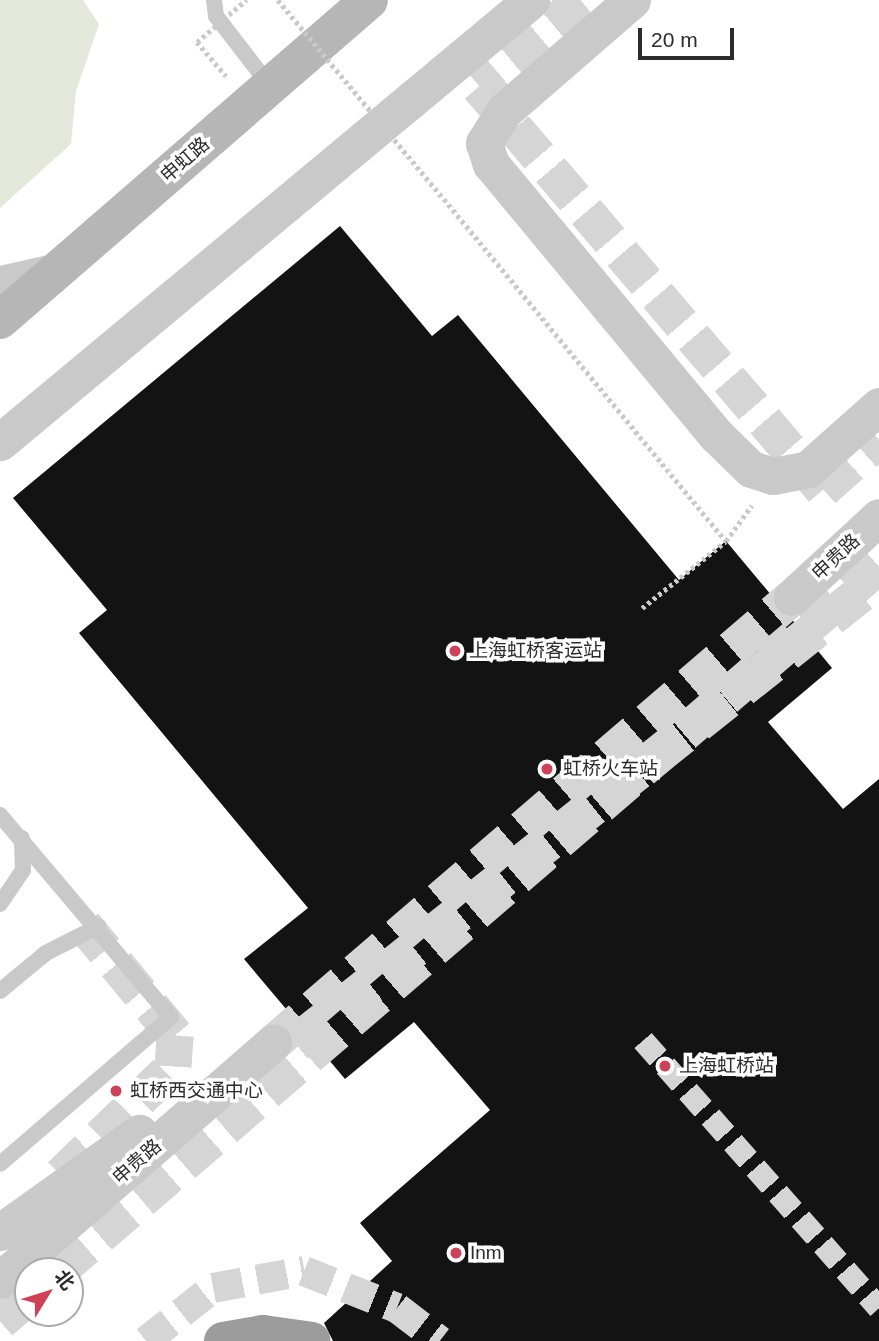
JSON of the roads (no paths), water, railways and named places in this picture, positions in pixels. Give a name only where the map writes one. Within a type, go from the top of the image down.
[{"type":"highway","points":[[223,1341],[263,1334],[312,1341]]},
{"type":"main road","name":"申虹路","points":[[0,320],[369,0]]},
{"type":"street","points":[[0,442],[531,0]]},
{"type":"street","points":[[632,0],[504,111],[484,143],[491,164],[716,435],[751,469],[773,476],[808,469],[879,407]]},
{"type":"street","points":[[0,284],[54,272]]},
{"type":"street","name":"申贵路","points":[[792,597],[879,517]]},
{"type":"street","name":"申贵路","points":[[0,1232],[273,1043],[0,1280]]},
{"type":"lane","points":[[214,0],[216,16],[260,95]]},
{"type":"lane","points":[[0,815],[99,926],[171,1017],[0,1164]]},
{"type":"lane","points":[[0,904],[23,870],[22,838]]},
{"type":"lane","points":[[0,991],[46,953],[99,926]]},
{"type":"tunnel","points":[[581,0],[479,86],[823,489],[879,439]]},
{"type":"tunnel","points":[[74,1257],[879,565]]},
{"type":"tunnel","points":[[251,1079],[879,579]]},
{"type":"tunnel","points":[[273,1043],[792,597]]},
{"type":"tunnel","points":[[61,1175],[173,1066],[175,1035],[84,925]]},
{"type":"tunnel","points":[[643,1040],[879,1308]]},
{"type":"tunnel","points":[[146,1341],[213,1288],[304,1271],[397,1308],[440,1341]]},
{"type":"tunnel","points":[[0,1321],[14,1309]]},
{"type":"place","name":"上海虹桥客运站","points":[[455,651]]},
{"type":"place","name":"虹桥火车站","points":[[547,769]]},
{"type":"place","name":"上海虹桥站","points":[[665,1066]]},
{"type":"place","name":"虹桥西交通中心","points":[[116,1091]]},
{"type":"place","name":"Inm","points":[[456,1253]]}]
